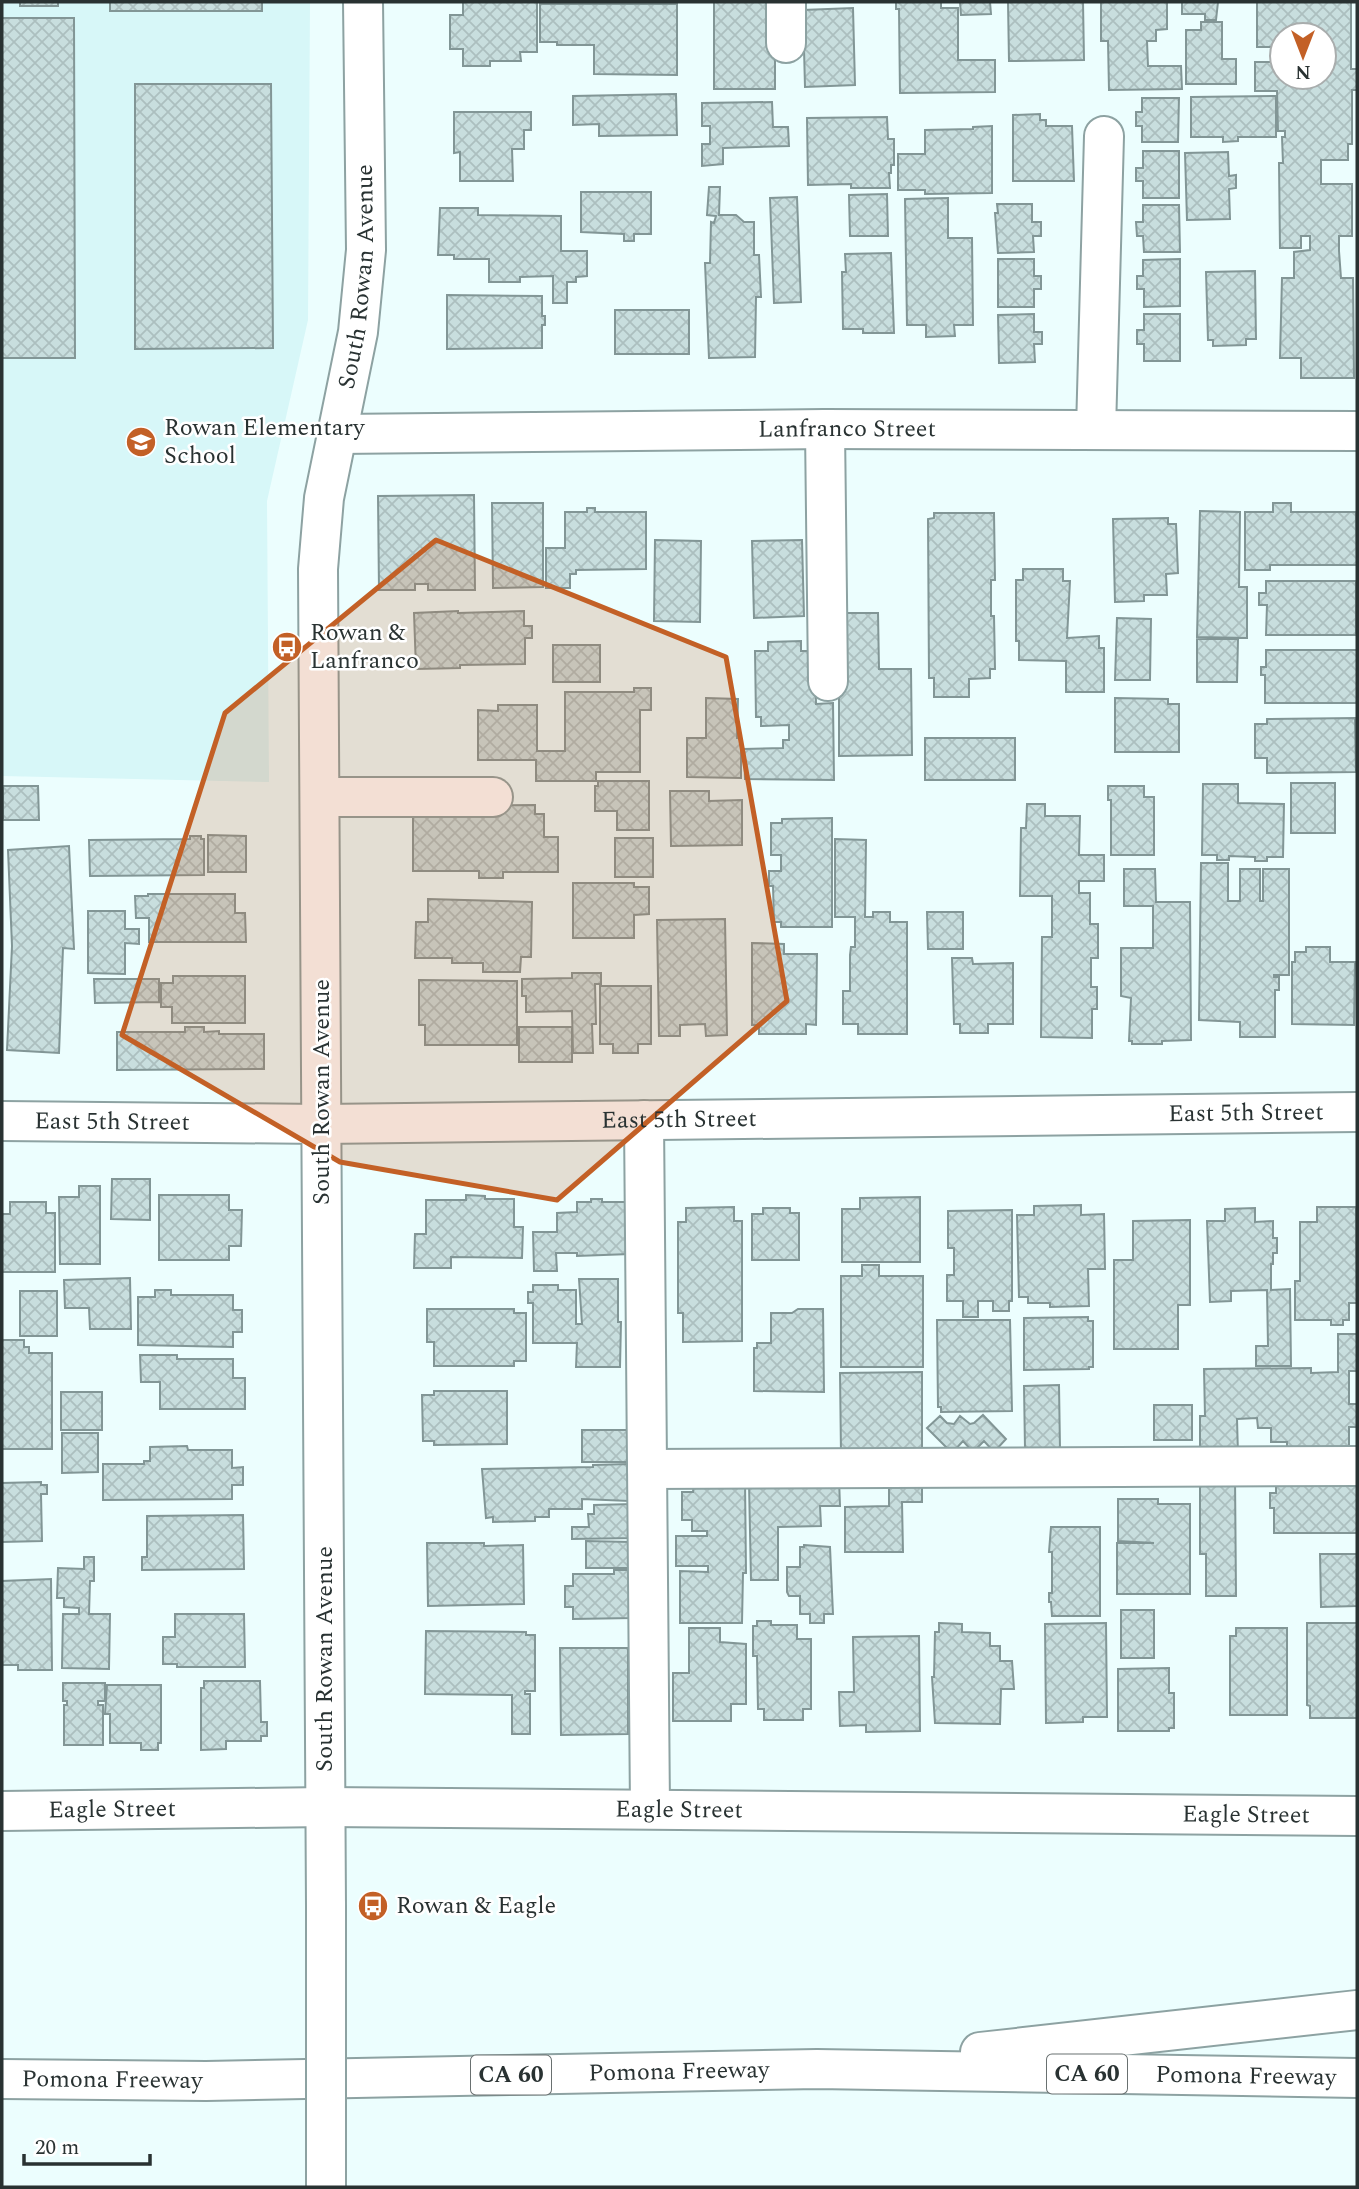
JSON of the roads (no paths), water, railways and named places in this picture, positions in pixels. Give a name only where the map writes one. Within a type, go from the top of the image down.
[{"type":"main road","name":"South Rowan Avenue","points":[[326,2187],[318,569],[324,498],[358,332],[366,250],[363,2]]},
{"type":"main road","points":[[786,2],[786,43]]},
{"type":"main road","points":[[1096,430],[1104,136]]},
{"type":"main road","name":"Lanfranco Street","points":[[338,434],[825,429],[1357,431]]},
{"type":"main road","points":[[825,429],[828,681]]},
{"type":"main road","points":[[320,786],[492,785]]},
{"type":"main road","name":"East 5th Street","points":[[2,1121],[322,1124],[1357,1112]]},
{"type":"main road","points":[[644,1120],[650,1810]]},
{"type":"main road","points":[[647,1469],[1357,1466]]},
{"type":"main road","name":"Eagle Street","points":[[2,1811],[325,1807],[1357,1816]]},
{"type":"main road","points":[[817,2070],[1357,2010]]},
{"type":"main road","points":[[2,2061],[205,2081]]},
{"type":"main road","name":"Pomona Freeway","points":[[2,2079],[205,2081],[817,2070],[1357,2078]]},
{"type":"place","name":"Rowan Elementary School","points":[[141,442]]},
{"type":"place","name":"Rowan & Lanfranco","points":[[287,647]]},
{"type":"place","name":"Rowan & Eagle","points":[[373,1906]]}]
